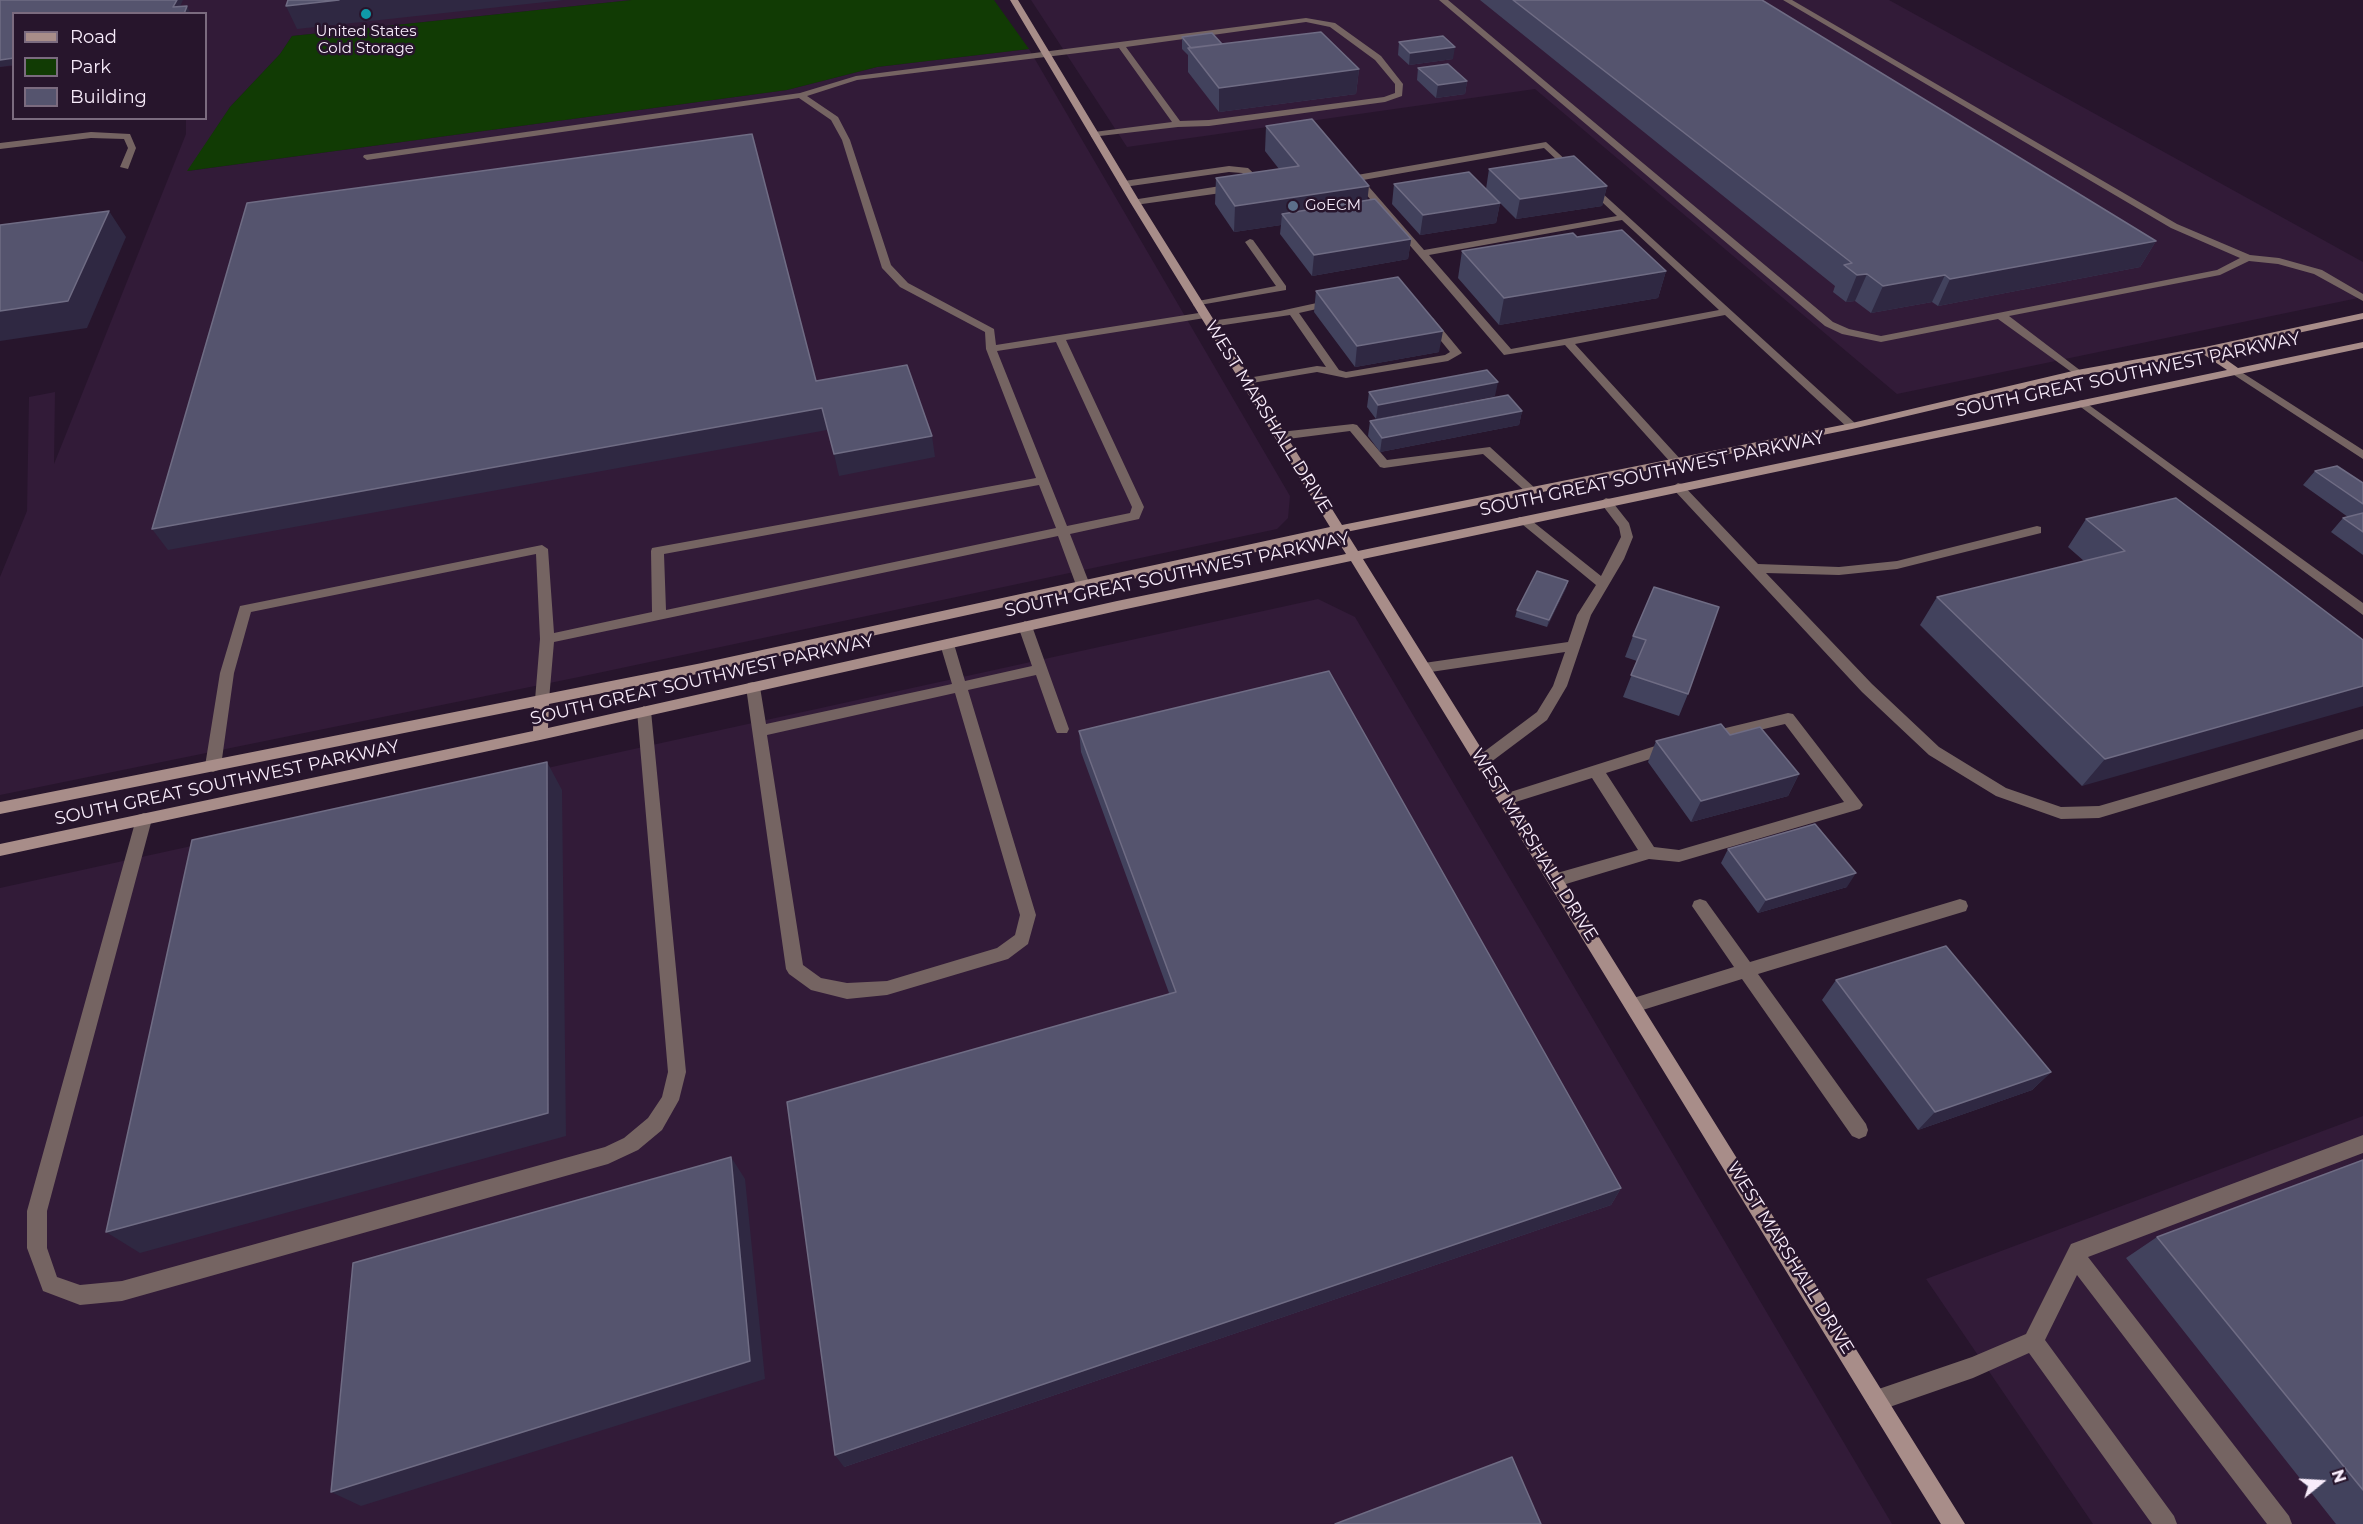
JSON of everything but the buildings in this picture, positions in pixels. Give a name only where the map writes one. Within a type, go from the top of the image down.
[{"type":"main road","name":"WEST MARSHALL DRIVE","points":[[1014,0],[1113,167],[1954,1524]]},
{"type":"main road","name":"SOUTH GREAT SOUTHWEST PARKWAY","points":[[0,808],[542,700],[1338,530],[1852,426],[2077,373],[2205,350],[2363,316]]},
{"type":"main road","name":"SOUTH GREAT SOUTHWEST PARKWAY","points":[[0,850],[540,735],[1354,555],[2363,345]]},
{"type":"main road","points":[[2205,350],[2235,371]]},
{"type":"main road","points":[[1852,426],[1875,446]]},
{"type":"main road","points":[[540,735],[542,700]]},
{"type":"lane","points":[[1443,0],[1829,324],[1846,332],[1881,339],[2220,272],[2248,258]]},
{"type":"lane","points":[[1787,0],[2174,226],[2248,258],[2279,261],[2318,272],[2363,298]]},
{"type":"lane","points":[[367,157],[801,95],[856,78],[1306,20],[1332,25],[1378,58],[1399,84],[1399,94],[1384,99],[1209,123],[1178,124],[1094,135]]},
{"type":"lane","points":[[1121,45],[1178,124]]},
{"type":"lane","points":[[801,95],[834,119],[846,140],[886,266],[904,285],[990,331],[992,349],[1083,585]]},
{"type":"lane","points":[[0,146],[91,135],[127,136],[132,148],[124,167]]},
{"type":"lane","points":[[1725,312],[1508,353],[1357,178],[1546,145],[1626,216],[1725,312],[1852,426]]},
{"type":"lane","points":[[1124,184],[1229,169],[1245,170],[1258,182],[1250,186],[1135,202]]},
{"type":"lane","points":[[1422,253],[1626,216]]},
{"type":"lane","points":[[1205,314],[1282,288],[1250,242]]},
{"type":"lane","points":[[992,349],[1205,314],[1292,311],[1350,299]]},
{"type":"lane","points":[[1246,381],[1317,369],[1346,375],[1448,358],[1457,353],[1420,310]]},
{"type":"lane","points":[[1292,311],[1335,373]]},
{"type":"lane","points":[[2000,315],[2077,373]]},
{"type":"lane","points":[[547,639],[1135,516],[1138,507],[1060,338]]},
{"type":"lane","points":[[1569,343],[1676,461]]},
{"type":"lane","points":[[2235,371],[2363,455]]},
{"type":"lane","points":[[2082,403],[2363,610]]},
{"type":"lane","points":[[1280,436],[1353,427],[1384,464],[1486,450],[1531,490]]},
{"type":"lane","points":[[659,615],[657,550],[1043,481]]},
{"type":"lane","points":[[1678,487],[1867,688],[1934,751],[2001,792],[2061,813],[2100,812],[2363,734]]},
{"type":"lane","points":[[1482,761],[1542,716],[1560,686],[1584,615],[1627,537],[1625,526],[1606,502]]},
{"type":"lane","points":[[1523,520],[1603,584]]},
{"type":"lane","points":[[1754,568],[1839,572],[1897,565],[2037,530]]},
{"type":"lane","points":[[213,766],[227,673],[245,609],[542,549],[547,639],[542,700]]},
{"type":"lane","points":[[1025,626],[1062,729]]},
{"type":"lane","points":[[753,687],[795,969],[817,986],[847,991],[887,988],[1002,954],[1022,939],[1029,915],[947,644]]},
{"type":"lane","points":[[1424,668],[1573,646]]},
{"type":"lane","points":[[760,731],[1041,669]]},
{"type":"lane","points":[[144,819],[37,1211],[37,1248],[50,1284],[80,1295],[122,1292],[608,1155],[631,1144],[655,1124],[670,1100],[677,1072],[644,711]]},
{"type":"lane","points":[[1506,800],[1640,755],[1788,718],[1855,805],[1679,856],[1649,854],[1556,880]]},
{"type":"lane","points":[[1596,771],[1649,854]]},
{"type":"lane","points":[[1700,906],[1859,1130]]},
{"type":"lane","points":[[1633,1005],[1960,906]]},
{"type":"lane","points":[[1878,1400],[1972,1367],[2033,1341],[2078,1251],[2363,1144]]},
{"type":"lane","points":[[2075,1256],[2281,1524]]},
{"type":"lane","points":[[2033,1341],[2166,1524]]},
{"type":"shaded area","points":[[0,0],[632,0],[292,36],[280,54],[230,107],[188,171],[787,90],[877,67],[1029,49],[1290,496],[1288,518],[1277,529],[579,677],[0,795],[0,577],[27,511],[29,397],[55,392],[54,464],[186,134],[186,120],[207,120],[207,12],[12,12],[12,66],[0,67]]},
{"type":"shaded area","points":[[1031,0],[1889,0],[2363,262],[2363,297],[1897,394],[1535,89],[1127,147]]},
{"type":"shaded area","points":[[1318,599],[1355,617],[1892,1524],[0,1524],[0,888]]},
{"type":"shaded area","points":[[2363,1116],[2363,1524],[2093,1524],[1926,1279]]},
{"type":"green space","points":[[632,0],[994,0],[1029,49],[877,67],[787,90],[187,171],[230,107],[280,54],[292,36]]},
{"type":"place","name":"United States Cold Storage","points":[[366,14]]},
{"type":"place","name":"GoECM","points":[[1293,206]]}]
